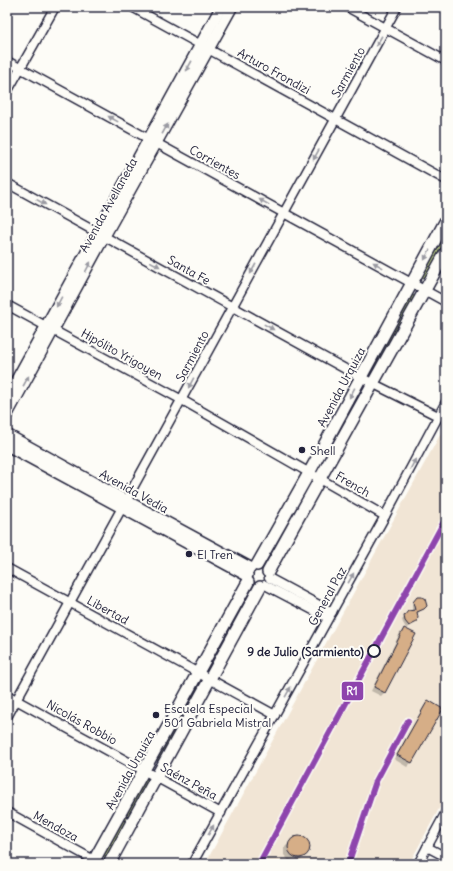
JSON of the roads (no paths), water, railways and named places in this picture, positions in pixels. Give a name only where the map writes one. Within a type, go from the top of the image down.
[{"type":"main road","name":"Avenida Urquiza","points":[[96,863],[251,572],[309,472],[446,220]]},
{"type":"main road","points":[[109,864],[156,776],[266,581],[320,479],[446,252]]},
{"type":"main road","name":"Avenida Vedia","points":[[7,436],[124,505]]},
{"type":"main road","name":"Avenida Vedia","points":[[7,445],[251,572]]},
{"type":"main road","points":[[264,567],[266,581],[254,587],[251,572],[264,567]]},
{"type":"street","points":[[7,92],[55,7]]},
{"type":"street","name":"Arturo Frondizi","points":[[132,7],[446,180]]},
{"type":"street","name":"Avenida Avellaneda","points":[[205,47],[221,7]]},
{"type":"street","name":"Avenida Avellaneda","points":[[7,415],[50,328],[100,234],[205,47],[232,7]]},
{"type":"street","points":[[347,7],[446,60]]},
{"type":"street","name":"Sarmiento","points":[[7,717],[397,7]]},
{"type":"street","name":"Corrientes","points":[[7,61],[446,302]]},
{"type":"street","name":"Santa Fe","points":[[7,183],[360,377],[438,416]]},
{"type":"street","name":"Hipólito Yrigoyen","points":[[7,305],[182,400],[309,472]]},
{"type":"street","name":"Avenida Avellaneda","points":[[7,397],[50,328]]},
{"type":"street","name":"General Paz","points":[[192,864],[385,516],[446,402]]},
{"type":"street","name":"French","points":[[309,472],[385,516]]},
{"type":"street","name":"Libertad","points":[[7,568],[275,715]]},
{"type":"street","points":[[266,581],[330,615]]},
{"type":"street","name":"Nicolás Robbio","points":[[7,695],[145,770]]},
{"type":"street","name":"Saénz Peña","points":[[145,770],[221,813]]},
{"type":"street","name":"Mendoza","points":[[7,812],[96,863]]},
{"type":"street","points":[[418,864],[446,812]]},
{"type":"street","points":[[427,847],[446,857]]},
{"type":"place","name":"Shell","points":[[302,450]]},
{"type":"place","name":"El Tren","points":[[189,554]]},
{"type":"place","name":"9 de Julio (Sarmiento)","points":[[374,651]]},
{"type":"place","name":"Escuela Especial 501 Gabriela Mistral","points":[[156,715]]}]
